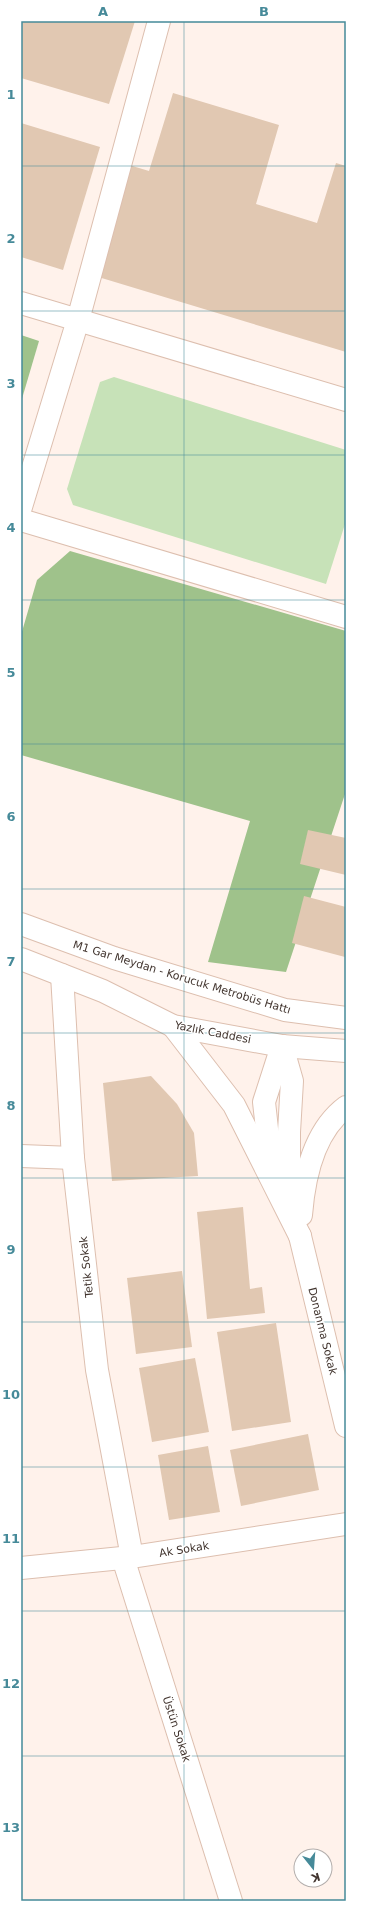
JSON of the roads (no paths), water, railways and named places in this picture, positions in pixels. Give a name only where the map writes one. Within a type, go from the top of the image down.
[{"type":"street","points":[[21,507],[78,320],[159,21]]},
{"type":"street","points":[[21,303],[346,400]]},
{"type":"street","points":[[21,520],[346,616]]},
{"type":"street","name":"M1 Gar Meydan - Korucuk Metrobüs Hattı","points":[[21,924],[114,958],[285,1010],[346,1018]]},
{"type":"street","name":"Yazlık Caddesi","points":[[21,959],[104,991],[173,1026],[282,1046],[346,1051]]},
{"type":"street","name":"Tetik Sokak","points":[[62,975],[73,1158],[97,1370],[127,1557]]},
{"type":"street","points":[[173,1026],[234,1105],[300,1236]]},
{"type":"street","points":[[282,1046],[292,1081],[289,1132],[289,1186],[300,1236]]},
{"type":"street","points":[[300,1236],[303,1192],[317,1142],[340,1112],[346,1107]]},
{"type":"street","points":[[21,1156],[73,1158]]},
{"type":"street","name":"Donanma Sokak","points":[[300,1236],[346,1426]]},
{"type":"street","name":"Ak Sokak","points":[[21,1568],[127,1557],[346,1524]]},
{"type":"street","name":"Üstün Sokak","points":[[127,1557],[231,1901]]}]
